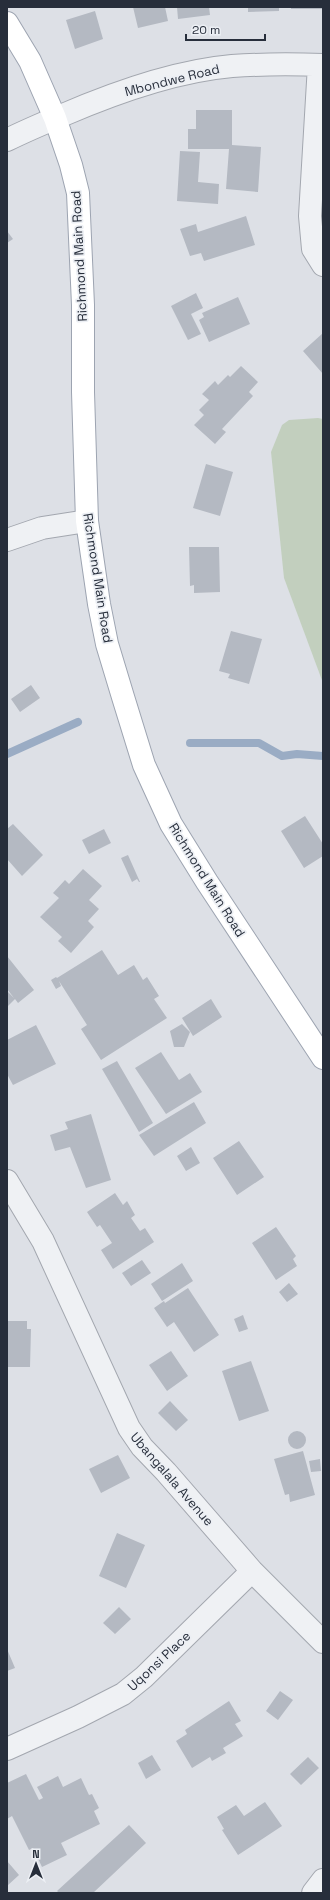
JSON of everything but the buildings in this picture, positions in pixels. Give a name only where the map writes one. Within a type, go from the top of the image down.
[{"type":"main road","name":"Richmond Main Road","points":[[7,23],[30,61],[55,118],[72,165],[78,193],[83,305],[83,392],[87,521],[99,604],[107,644],[144,765],[171,824],[207,882],[323,1058]]},
{"type":"street","name":"Mbondwe Road","points":[[7,140],[55,118],[139,86],[204,70],[230,66],[278,64],[321,65]]},
{"type":"street","points":[[321,65],[310,216],[313,249],[323,265]]},
{"type":"street","points":[[7,540],[42,528],[87,521]]},
{"type":"street","name":"Ubangalala Avenue","points":[[7,1181],[42,1241],[129,1428],[142,1447],[166,1472],[252,1571],[323,1642]]},
{"type":"street","name":"Uqonsi Place","points":[[7,1749],[78,1717],[123,1694],[144,1677],[252,1571]]},
{"type":"street","points":[[313,1893],[323,1880]]},
{"type":"green space","points":[[323,419],[323,683],[284,578],[271,452],[282,425],[289,420]]},
{"type":"waterway","points":[[7,754],[78,722]]},
{"type":"waterway","points":[[190,743],[259,743],[282,756],[297,754],[323,756]]}]
